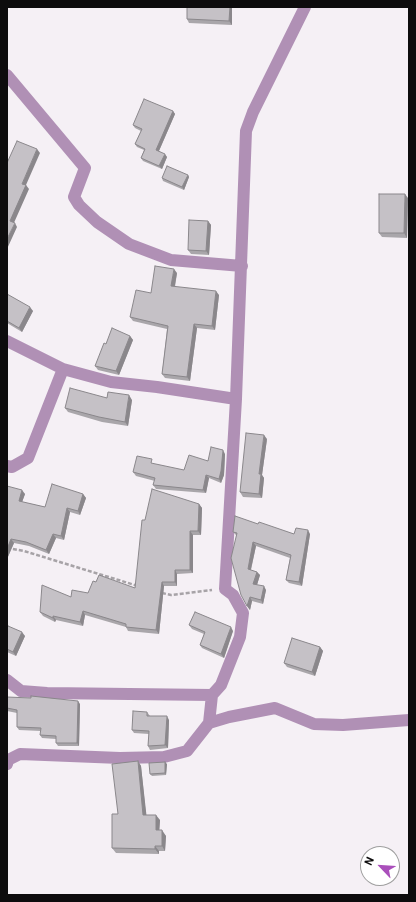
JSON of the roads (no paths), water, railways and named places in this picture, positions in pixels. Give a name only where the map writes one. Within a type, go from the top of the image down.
[{"type":"street","points":[[7,764],[8,760],[20,754],[105,757],[164,757],[187,751],[209,723],[212,695],[221,685],[240,637],[243,613],[233,595],[225,588],[236,399],[246,131],[256,106],[305,7]]},
{"type":"street","points":[[7,75],[85,168],[74,197],[79,205],[98,222],[129,244],[171,260],[242,266]]},
{"type":"street","points":[[7,341],[63,369],[111,382],[157,387],[236,399]]},
{"type":"street","points":[[7,466],[12,467],[28,458],[63,369]]},
{"type":"street","points":[[7,680],[21,690],[46,693],[212,695]]},
{"type":"street","points":[[209,723],[229,717],[275,708],[314,724],[343,725],[409,720]]}]
